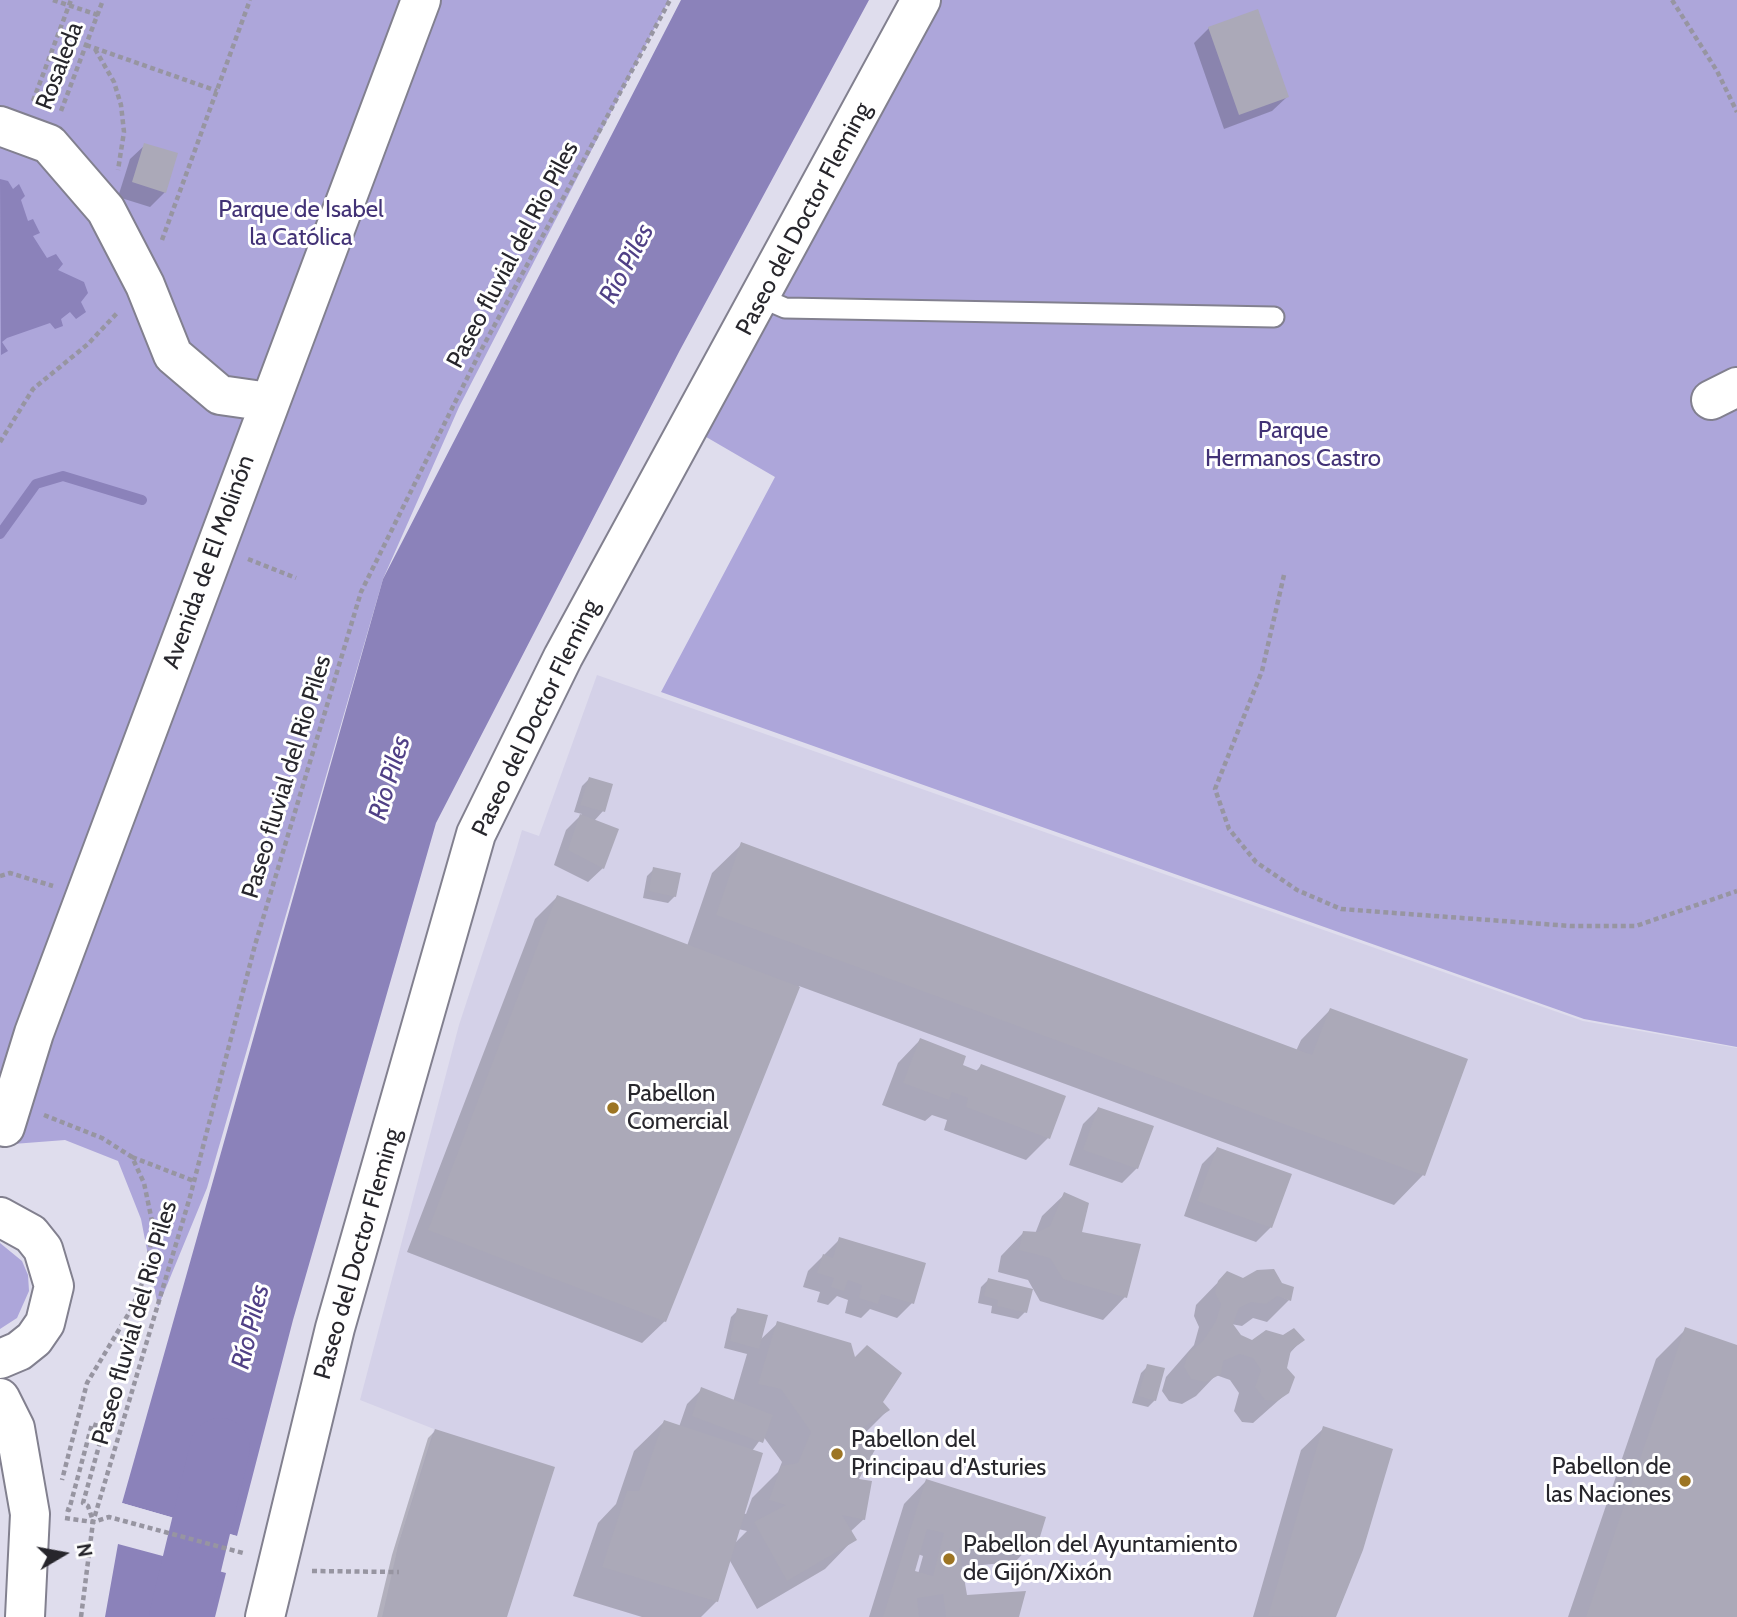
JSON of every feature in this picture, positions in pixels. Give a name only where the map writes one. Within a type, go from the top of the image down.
[{"type":"main road","name":"Avenida de El Molinón","points":[[8,1116],[34,1032],[421,0]]},
{"type":"main road","name":"Paseo del Doctor Fleming","points":[[265,1617],[261,1559],[335,1328],[476,834],[563,657],[762,298],[922,0]]},
{"type":"main road","points":[[23,134],[106,210],[145,285],[173,355],[220,395],[269,402]]},
{"type":"main road","points":[[0,1217],[23,1229],[43,1249],[54,1286],[45,1323],[34,1339],[19,1351],[0,1359]]},
{"type":"main road","points":[[0,1398],[15,1428],[30,1514],[25,1617]]},
{"type":"lane","points":[[762,298],[785,308],[1274,317]]},
{"type":"path","points":[[52,0],[70,3],[97,15]]},
{"type":"path","name":"Rosaleda","points":[[23,134],[86,45],[103,0]]},
{"type":"path","points":[[0,442],[33,389],[88,344],[145,285],[250,0]]},
{"type":"path","name":"Paseo fluvial del Rio Piles","points":[[81,1617],[93,1522],[194,1181],[255,945],[361,593],[479,354],[670,0]]},
{"type":"path","points":[[1672,0],[1717,71],[1737,112]]},
{"type":"path","name":"Rosaleda","points":[[23,134],[70,3]]},
{"type":"path","points":[[86,45],[217,91]]},
{"type":"path","points":[[95,49],[114,82],[124,132],[121,161],[106,210]]},
{"type":"path","points":[[215,547],[296,578]]},
{"type":"path","points":[[1284,575],[1262,671],[1215,789],[1229,829],[1256,862],[1266,869],[1297,890],[1341,909],[1570,926],[1636,926],[1737,891]]},
{"type":"path","points":[[0,876],[10,873],[33,878],[84,899]]},
{"type":"path","points":[[8,1116],[102,1138],[132,1157],[194,1181]]},
{"type":"path","points":[[61,1482],[87,1383],[132,1308],[147,1271],[153,1226],[144,1183],[132,1157]]},
{"type":"path","points":[[62,1508],[69,1510],[92,1423],[104,1429],[83,1503],[88,1506],[93,1522]]},
{"type":"path","points":[[53,1517],[93,1522],[109,1517],[307,1571],[399,1572]]},
{"type":"shaded area","points":[[597,675],[1583,1021],[1737,1048],[1737,1617],[386,1617],[398,1546],[434,1429],[360,1400],[459,1025],[522,830],[539,836]]},
{"type":"green space","name":"Parque de Isabel la Católica","points":[[0,0],[669,0],[459,407],[383,579],[207,1188],[158,1307],[141,1219],[118,1161],[65,1140],[0,1145]]},
{"type":"green space","name":"Parque Hermanos Castro","points":[[921,0],[1737,0],[1737,1047],[1584,1019],[661,692],[775,477],[689,427]]},
{"type":"green space","points":[[0,1243],[22,1261],[28,1275],[29,1291],[17,1318],[0,1329]]},
{"type":"water","points":[[681,0],[869,0],[680,350],[436,823],[293,1320],[237,1536],[122,1503],[383,579]]},
{"type":"water","points":[[0,179],[8,181],[13,189],[19,184],[25,196],[21,200],[28,221],[33,219],[40,233],[33,236],[47,258],[56,254],[63,264],[58,270],[84,282],[88,293],[81,302],[86,312],[76,319],[70,312],[61,319],[63,326],[55,329],[50,323],[7,338],[2,342],[8,351],[1,355]]},
{"type":"water","points":[[118,1544],[226,1573],[215,1617],[105,1617]]},
{"type":"pier","points":[[118,1503],[240,1537],[236,1539],[121,1507]]},
{"type":"pier","points":[[119,1540],[227,1569],[230,1573],[114,1542]]},
{"type":"building","points":[[1258,9],[1289,97],[1239,115],[1208,27]]},
{"type":"building","points":[[144,143],[178,153],[166,193],[132,182]]},
{"type":"building","points":[[589,777],[613,784],[605,812],[580,805]]},
{"type":"building","points":[[580,814],[619,829],[604,869],[568,850]]},
{"type":"building","points":[[741,842],[1312,1055],[1330,1008],[1468,1059],[1425,1176],[716,915]]},
{"type":"building","points":[[653,867],[681,873],[676,897],[649,891]]},
{"type":"building","name":"Pabellon Comercial","points":[[557,895],[800,987],[666,1322],[428,1230]]},
{"type":"building","points":[[920,1038],[966,1056],[963,1065],[978,1071],[981,1064],[1066,1096],[1050,1139],[966,1107],[968,1098],[952,1092],[949,1100],[903,1083]]},
{"type":"building","points":[[1098,1107],[1154,1126],[1138,1169],[1083,1150]]},
{"type":"building","points":[[1217,1147],[1292,1174],[1272,1228],[1197,1201]]},
{"type":"building","points":[[1064,1192],[1089,1203],[1082,1232],[1141,1244],[1127,1298],[1063,1279],[1050,1258],[1019,1250],[1023,1231],[1038,1232],[1050,1226]]},
{"type":"building","points":[[839,1237],[926,1263],[914,1304],[881,1294],[878,1304],[859,1298],[862,1285],[848,1280],[844,1291],[831,1287],[834,1278],[817,1273],[823,1254],[833,1258]]},
{"type":"building","points":[[1274,1269],[1282,1283],[1294,1287],[1291,1301],[1277,1296],[1266,1304],[1251,1302],[1239,1308],[1233,1324],[1241,1335],[1252,1340],[1266,1330],[1283,1335],[1294,1328],[1305,1340],[1291,1350],[1287,1368],[1295,1377],[1289,1393],[1277,1401],[1265,1400],[1255,1387],[1261,1370],[1253,1358],[1240,1354],[1223,1361],[1221,1374],[1206,1382],[1191,1379],[1184,1367],[1188,1353],[1203,1341],[1216,1321],[1221,1304],[1215,1293],[1218,1281],[1227,1271],[1243,1278],[1257,1270]]},
{"type":"building","points":[[988,1278],[1033,1289],[1027,1313],[997,1306],[998,1300],[984,1296]]},
{"type":"building","points":[[737,1308],[768,1315],[759,1349],[730,1341]]},
{"type":"building","name":"Pabellon del Principau d'Asturies","points":[[777,1321],[851,1343],[855,1357],[867,1345],[902,1373],[883,1402],[890,1410],[853,1434],[877,1446],[859,1479],[872,1481],[865,1520],[842,1515],[857,1540],[787,1581],[754,1522],[786,1505],[769,1500],[781,1466],[798,1463],[811,1432],[781,1389],[758,1384]]},
{"type":"building","name":"Pabellon de las Naciones","points":[[1685,1327],[1737,1345],[1737,1617],[1586,1617]]},
{"type":"building","points":[[1147,1364],[1165,1368],[1156,1401],[1138,1396]]},
{"type":"building","points":[[701,1387],[773,1415],[763,1443],[692,1416]]},
{"type":"building","points":[[664,1420],[763,1453],[718,1602],[602,1567],[627,1491],[639,1491]]},
{"type":"building","points":[[1323,1426],[1393,1449],[1363,1550],[1336,1617],[1268,1616]]},
{"type":"building","points":[[435,1429],[555,1467],[507,1617],[382,1617],[398,1546]]},
{"type":"building","name":"Pabellon del Ayuntamiento de Gijón/Xixón","points":[[926,1479],[1046,1517],[1039,1540],[959,1548],[967,1595],[1026,1591],[1019,1617],[946,1617],[943,1594],[917,1598],[919,1617],[883,1617]],"holes":[[[927,1529],[944,1533],[933,1576],[915,1571]]]},
{"type":"waterway","points":[[0,534],[36,484],[63,476],[142,500]]},
{"type":"waterway","name":"Río Piles","points":[[179,1617],[220,1448]]},
{"type":"place","name":"Pabellon Comercial","points":[[613,1108]]},
{"type":"place","name":"Pabellon del Principau d'Asturies","points":[[837,1454]]},
{"type":"place","name":"Pabellon de las Naciones","points":[[1685,1481]]},
{"type":"place","name":"Pabellon del Ayuntamiento de Gijón/Xixón","points":[[949,1559]]}]
